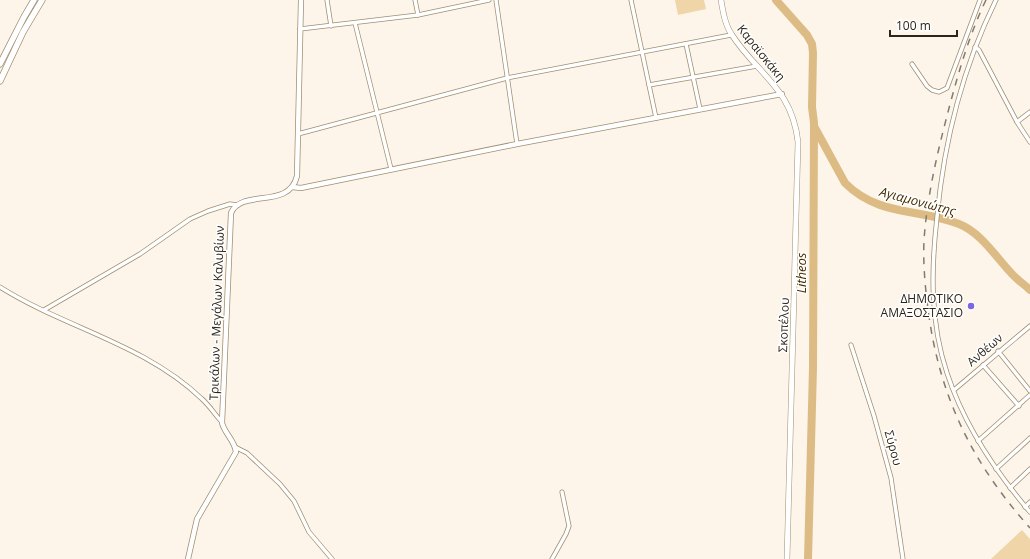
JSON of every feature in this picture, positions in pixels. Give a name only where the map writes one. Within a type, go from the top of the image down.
[{"type":"main road","points":[[0,64],[34,0]]},
{"type":"main road","points":[[0,81],[23,32],[42,0]]},
{"type":"main road","name":"Καραϊσκάκη","points":[[721,0],[727,26],[731,34],[782,94]]},
{"type":"main road","name":"Σκοπέλου","points":[[782,94],[793,116],[798,149],[787,559]]},
{"type":"street","points":[[44,310],[140,254],[194,217],[224,206],[238,205],[282,194],[292,187],[297,176],[301,0]]},
{"type":"street","points":[[327,0],[330,26]]},
{"type":"street","points":[[415,0],[418,15]]},
{"type":"street","points":[[300,29],[418,15],[489,0]]},
{"type":"street","points":[[496,0],[517,144]]},
{"type":"street","points":[[631,0],[656,118]]},
{"type":"street","points":[[912,64],[932,90],[939,92],[947,88],[980,0]]},
{"type":"street","points":[[996,0],[975,46],[959,93],[943,164],[935,230],[932,274],[934,311],[942,355],[954,390],[978,441],[996,470],[1030,512]]},
{"type":"street","points":[[355,23],[391,169]]},
{"type":"street","points":[[298,134],[507,78],[731,34]]},
{"type":"street","points":[[686,44],[700,109]]},
{"type":"street","points":[[975,46],[979,50],[1017,122],[1030,142]]},
{"type":"street","points":[[649,85],[758,66]]},
{"type":"street","points":[[292,187],[301,188],[517,144],[782,94]]},
{"type":"street","points":[[1017,122],[1030,112]]},
{"type":"street","name":"Τρικάλων - Μεγάλων Καλυβίων","points":[[235,447],[225,432],[222,423],[228,317],[231,219],[233,210],[238,205]]},
{"type":"street","points":[[0,287],[44,310],[139,354],[203,399],[222,423]]},
{"type":"street","name":"Ανθέων","points":[[954,390],[998,351],[1030,326]]},
{"type":"street","name":"Σύρου","points":[[851,345],[874,416],[891,478],[904,559]]},
{"type":"street","points":[[998,351],[1030,391]]},
{"type":"street","points":[[983,365],[1019,406]]},
{"type":"street","points":[[978,441],[1030,396]]},
{"type":"street","points":[[996,470],[1030,438]]},
{"type":"street","points":[[188,559],[197,518],[234,458],[236,452],[235,447]]},
{"type":"street","points":[[235,447],[247,453],[280,484],[294,501],[308,532],[332,559]]},
{"type":"street","points":[[1010,488],[1030,469]]},
{"type":"street","points":[[552,559],[569,526],[562,492]]},
{"type":"street","points":[[1025,507],[1030,502]]},
{"type":"shaded area","points":[[675,0],[704,0],[706,9],[678,15]]},
{"type":"shaded area","points":[[1022,530],[1030,539],[1030,559],[991,559]]},
{"type":"waterway","name":"Litheos","points":[[776,0],[807,35],[812,44],[813,53],[813,368],[808,559]]},
{"type":"waterway","name":"Αγιαμονιώτης","points":[[815,128],[845,183],[858,194],[885,207],[944,219],[967,228],[982,240],[1014,276],[1030,290]]},
{"type":"railway","points":[[986,0],[974,27],[960,69],[936,160],[925,224],[925,283],[933,341],[940,371],[961,427],[991,479],[1030,528]]},
{"type":"place","name":"ΔΗΜΟΤΙΚΟ ΑΜΑΞΟΣΤΑΣΙΟ","points":[[971,306]]}]
